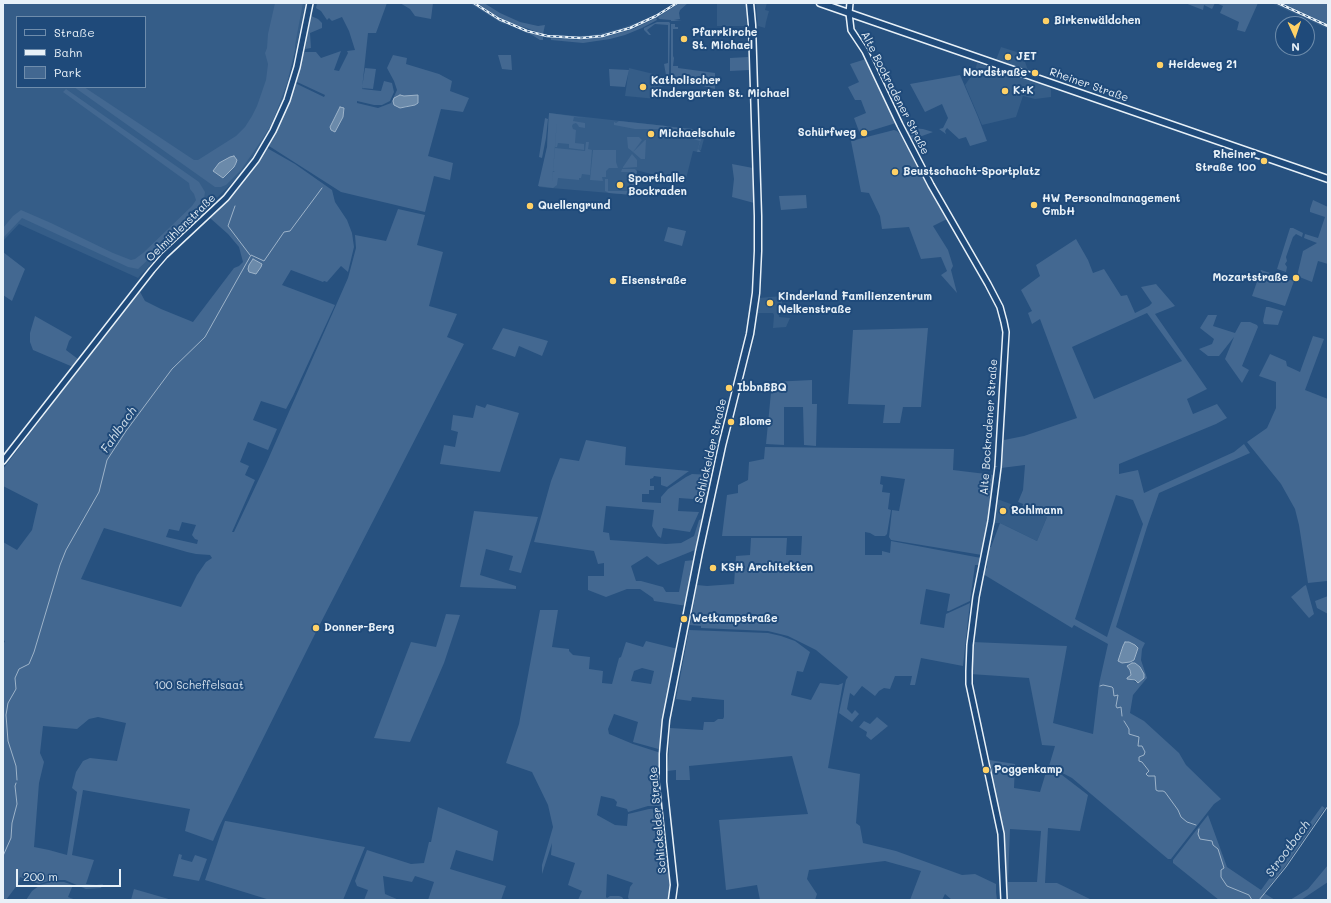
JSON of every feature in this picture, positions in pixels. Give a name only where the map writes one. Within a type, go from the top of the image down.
[{"type":"main road","name":"Schlickelder Straße","points":[[672,900],[674,885],[663,782],[663,752],[666,720],[699,552],[722,446],[750,334],[756,293],[758,216],[750,3]]},
{"type":"main road","name":"Rheiner Straße","points":[[820,3],[1328,179]]},
{"type":"street","name":"Oelmühlenstraße","points":[[3,461],[152,270],[165,255],[226,198],[256,160],[273,131],[286,102],[296,72],[310,3]]},
{"type":"street","name":"Alte Bockradener Straße","points":[[850,3],[849,13],[851,30],[865,51],[900,125],[931,185],[1000,307],[1006,332],[998,467],[991,521],[976,597],[970,645],[969,671],[970,684],[1001,834],[1004,900]]},
{"type":"shaded area","points":[[3,3],[306,3],[287,86],[279,110],[267,134],[244,170],[138,278],[19,224],[3,241]]},
{"type":"shaded area","points":[[473,3],[478,3],[519,27],[543,34],[564,37],[594,35],[622,28],[654,16],[675,3],[680,3],[655,19],[624,32],[604,37],[572,40],[551,38],[528,33],[501,21]]},
{"type":"shaded area","points":[[717,3],[746,3],[747,26],[717,26]]},
{"type":"shaded area","points":[[756,3],[767,3],[765,10],[769,11],[765,28],[758,26]]},
{"type":"shaded area","points":[[1271,3],[1283,3],[1311,16],[1300,16]]},
{"type":"shaded area","points":[[1315,18],[1328,24],[1328,29],[1315,23]]},
{"type":"shaded area","points":[[1001,47],[1023,54],[1022,58],[1024,59],[1028,70],[996,60]]},
{"type":"shaded area","points":[[977,63],[1049,87],[1051,90],[1051,97],[1035,99],[1023,96],[1016,117],[982,125],[965,85],[972,75],[974,75]]},
{"type":"shaded area","points":[[629,68],[670,78],[670,83],[662,84],[661,94],[657,99],[625,96]]},
{"type":"shaded area","points":[[400,95],[418,95],[418,103],[400,108],[394,105],[393,101],[394,98]]},
{"type":"shaded area","points":[[340,107],[344,108],[343,117],[335,132],[331,130],[330,127]]},
{"type":"shaded area","points":[[549,113],[702,130],[705,132],[705,135],[701,150],[698,152],[693,151],[685,183],[636,170],[633,195],[539,187],[547,147]]},
{"type":"shaded area","points":[[234,156],[237,160],[234,167],[223,178],[213,171],[219,163]]},
{"type":"shaded area","points":[[253,259],[262,264],[256,274],[249,272],[248,269]]},
{"type":"shaded area","points":[[782,296],[782,306],[778,307],[779,317],[790,318],[786,327],[773,328],[773,313],[756,313],[759,298]]},
{"type":"shaded area","points":[[997,499],[1047,517],[1037,541],[1000,523],[993,523]]},
{"type":"shaded area","points":[[1125,642],[1129,642],[1138,648],[1134,660],[1122,663],[1118,661]]},
{"type":"shaded area","points":[[1135,663],[1140,667],[1144,674],[1144,678],[1138,683],[1135,680],[1127,679],[1131,675],[1127,666]]},
{"type":"green space","points":[[275,3],[303,3],[295,50],[287,83],[271,125],[241,170],[226,185],[221,187],[215,187],[75,88],[86,88],[194,160],[198,160],[236,136],[245,127],[252,116],[266,80],[268,64],[265,53]]},
{"type":"green space","points":[[317,3],[387,3],[376,33],[368,33],[362,89],[381,91],[384,81],[392,83],[394,92],[390,101],[382,105],[374,105],[357,101],[357,103],[378,108],[391,103],[397,90],[387,68],[393,55],[407,58],[406,64],[439,74],[452,81],[450,91],[469,98],[463,112],[441,109],[428,156],[453,163],[450,180],[434,176],[425,212],[341,192],[269,146],[295,83],[324,97],[325,95],[295,81],[304,52],[316,52],[321,58],[341,51],[334,70],[339,71],[348,53],[347,51],[355,50],[349,31],[342,17],[332,21],[329,18],[327,20],[321,11],[316,8]],"holes":[[[402,96],[416,96],[415,105],[403,108]]]},
{"type":"green space","points":[[400,3],[433,3],[431,19],[415,16],[410,9]]},
{"type":"green space","points":[[470,3],[473,3],[506,25],[500,22]]},
{"type":"green space","points":[[478,3],[484,3],[500,13],[520,22],[538,26],[545,25],[543,34],[509,22],[490,12]]},
{"type":"green space","points":[[680,3],[688,3],[680,10],[680,19],[674,20],[682,21],[659,19],[658,17]]},
{"type":"green space","points":[[1185,3],[1215,3],[1212,9],[1204,5],[1203,10]]},
{"type":"green space","points":[[1216,3],[1258,3],[1245,32],[1237,30],[1239,22],[1220,13],[1223,6]]},
{"type":"green space","points":[[1283,3],[1328,3],[1328,24],[1315,18],[1315,16],[1310,16]]},
{"type":"green space","points":[[311,16],[318,19],[322,23],[322,28],[310,33],[311,48],[305,49]]},
{"type":"green space","points":[[656,18],[657,20],[642,28],[610,39],[583,43],[551,40],[551,38],[580,40],[609,36],[633,29]]},
{"type":"green space","points":[[657,22],[670,23],[669,77],[666,75],[664,64],[668,63],[668,25],[655,24],[647,30],[651,35],[644,30],[644,28]]},
{"type":"green space","points":[[671,24],[675,24],[675,27],[678,27],[678,29],[673,29],[673,66],[715,73],[715,89],[671,78]]},
{"type":"green space","points":[[513,27],[528,33],[543,36],[543,40],[540,40]]},
{"type":"green space","points":[[498,55],[511,55],[512,70],[502,69]]},
{"type":"green space","points":[[748,57],[749,70],[730,71],[730,58]]},
{"type":"green space","points":[[866,59],[896,123],[860,134],[854,118],[866,113],[861,100],[855,100],[848,87],[859,82],[850,64]]},
{"type":"green space","points":[[365,68],[376,69],[373,89],[362,88]]},
{"type":"green space","points":[[609,69],[629,70],[625,87],[610,86]]},
{"type":"green space","points":[[960,75],[987,141],[970,146],[966,137],[959,139],[947,128],[945,131],[946,134],[939,129],[943,128],[948,118],[942,104],[925,112],[910,84]]},
{"type":"green space","points":[[66,89],[199,182],[205,192],[203,207],[200,212],[138,269],[128,267],[22,218],[3,238],[3,228],[13,216],[21,210],[131,260],[143,253],[192,206],[196,200],[190,189],[189,183],[63,92]]},
{"type":"green space","points":[[549,113],[586,118],[574,117],[573,121],[585,123],[585,128],[579,127],[576,123],[572,126],[573,129],[576,130],[575,143],[584,144],[584,150],[569,148],[569,144],[558,143],[557,147],[555,147],[557,120],[552,183],[553,172],[555,172],[553,171],[555,148],[585,151],[586,142],[589,142],[588,149],[592,150],[590,175],[582,174],[579,180],[558,178],[557,185],[553,188],[538,186],[547,147]]},
{"type":"green space","points":[[545,118],[548,119],[542,158],[539,157]]},
{"type":"green space","points":[[619,121],[667,127],[662,129],[635,129],[614,125],[614,122],[616,123]]},
{"type":"green space","points":[[671,127],[704,130],[705,132],[703,133],[698,149],[701,152],[697,152],[700,141],[693,139],[694,133],[669,130]]},
{"type":"green space","points":[[911,128],[933,132],[911,140],[907,132]]},
{"type":"green space","points":[[894,130],[901,135],[947,219],[933,226],[948,250],[953,266],[951,270],[957,293],[941,275],[947,271],[941,257],[921,259],[909,227],[882,229],[880,216],[869,193],[861,192],[851,141]]},
{"type":"green space","points":[[627,137],[639,137],[642,140],[633,152],[628,148]]},
{"type":"green space","points":[[645,140],[645,159],[641,159],[633,152]]},
{"type":"green space","name":"100 Scheffelsaat","points":[[267,148],[295,164],[332,190],[335,202],[347,220],[352,233],[354,247],[348,272],[341,266],[327,282],[323,282],[291,270],[282,285],[335,305],[286,409],[261,401],[253,420],[277,429],[268,450],[248,442],[240,462],[249,466],[245,475],[255,480],[232,532],[234,532],[266,464],[348,278],[356,248],[355,235],[386,241],[398,209],[425,215],[417,245],[443,252],[429,306],[457,314],[447,337],[464,344],[317,630],[213,841],[185,831],[190,809],[83,790],[72,855],[94,860],[86,884],[103,884],[101,888],[86,889],[65,880],[51,880],[39,884],[20,877],[18,884],[6,900],[3,900],[3,645],[5,641],[3,640],[3,542],[17,550],[32,530],[38,504],[3,486],[3,469],[139,290],[145,301],[193,322],[234,268],[243,262],[239,247],[228,234],[210,218],[251,173]],"holes":[[[182,522],[196,525],[192,535],[198,540],[197,544],[166,537],[169,529],[179,531]],[[104,528],[187,552],[210,555],[212,558],[206,562],[197,575],[181,607],[81,579]],[[98,717],[126,723],[117,761],[90,758],[83,761],[76,772],[72,788],[77,792],[67,855],[34,847],[39,783],[44,762],[40,753],[43,726],[77,729],[89,719]]]},
{"type":"green space","points":[[593,150],[616,150],[616,162],[618,168],[609,168],[606,171],[606,177],[602,177],[603,181],[590,180]]},
{"type":"green space","points":[[632,154],[637,160],[637,167],[623,168],[623,167]]},
{"type":"green space","points":[[732,164],[753,168],[754,203],[732,197],[734,179]]},
{"type":"green space","points":[[622,169],[635,169],[637,171],[633,195],[609,193],[605,191],[605,179],[608,179],[608,191],[631,191],[633,175],[629,176],[629,172],[621,172]]},
{"type":"green space","points":[[806,195],[807,208],[781,210],[779,196]]},
{"type":"green space","points":[[1313,200],[1328,207],[1328,264],[1318,261],[1312,282],[1297,276],[1303,251],[1317,243],[1304,238],[1305,234],[1318,238],[1325,217],[1310,212]]},
{"type":"green space","points":[[668,227],[686,231],[682,246],[664,241]]},
{"type":"green space","points":[[1290,228],[1303,233],[1302,237],[1296,234],[1293,237],[1286,257],[1286,272],[1277,269]]},
{"type":"green space","points":[[1076,239],[1088,260],[1093,273],[1104,269],[1121,296],[1127,295],[1135,313],[1152,303],[1141,287],[1156,284],[1175,306],[1155,314],[1207,389],[1187,399],[1193,414],[1217,404],[1227,418],[1216,424],[1119,464],[1119,474],[1138,470],[1144,493],[1234,452],[1244,444],[1250,453],[1159,493],[1116,627],[1145,643],[1142,649],[1141,660],[1147,678],[1133,695],[1130,713],[1144,721],[1179,753],[1186,765],[1221,799],[1214,804],[1171,859],[1168,859],[1072,778],[1049,766],[1055,746],[1042,745],[1029,678],[970,674],[972,642],[1067,646],[1053,723],[1093,734],[1099,684],[1108,644],[1074,625],[1072,628],[983,574],[987,567],[988,547],[991,547],[1000,523],[1037,541],[1047,517],[1022,508],[1023,504],[1018,502],[1023,490],[1025,465],[1001,468],[1004,440],[1024,436],[1077,418],[1040,319],[1032,324],[1028,313],[1032,311],[1021,290],[1040,276],[1036,265]],"holes":[[[1147,313],[1182,361],[1094,399],[1072,347]],[[1116,495],[1133,500],[1143,524],[1107,637],[1075,619]],[[1129,642],[1135,656],[1134,660],[1119,659],[1123,646]],[[1131,665],[1137,665],[1143,672],[1144,678],[1138,683],[1127,678],[1131,675],[1128,668]]]},
{"type":"green space","points":[[3,252],[25,269],[12,301],[3,295]]},
{"type":"green space","points":[[1261,270],[1294,281],[1285,306],[1252,296]]},
{"type":"green space","points":[[1266,307],[1283,311],[1278,325],[1264,324],[1263,321]]},
{"type":"green space","points":[[1208,315],[1217,315],[1213,326],[1235,333],[1241,322],[1250,322],[1258,327],[1242,366],[1249,370],[1242,383],[1225,359],[1234,337],[1219,356],[1208,356],[1199,349],[1212,344],[1214,339],[1200,328]]},
{"type":"green space","points":[[35,316],[72,337],[66,350],[78,359],[73,367],[33,350],[30,342],[30,333]]},
{"type":"green space","points":[[503,328],[548,341],[542,356],[519,346],[515,357],[492,349]]},
{"type":"green space","points":[[928,328],[921,407],[903,407],[900,423],[883,423],[885,405],[848,404],[853,330]]},
{"type":"green space","points":[[1313,336],[1324,339],[1305,390],[1328,399],[1328,586],[1327,581],[1308,583],[1295,509],[1281,484],[1247,442],[1267,428],[1276,408],[1276,382],[1259,376],[1270,354],[1286,361],[1287,366],[1300,372]]},
{"type":"green space","points":[[812,380],[812,404],[817,404],[816,446],[804,445],[803,407],[784,407],[784,445],[766,444],[772,382]]},
{"type":"green space","points":[[487,404],[519,413],[500,472],[440,464],[444,445],[455,447],[458,432],[451,430],[453,415],[473,418],[476,405],[485,408]]},
{"type":"green space","points":[[586,440],[626,447],[625,465],[689,471],[667,487],[661,485],[661,477],[654,476],[650,479],[650,486],[654,486],[654,490],[649,490],[649,494],[642,494],[642,502],[661,503],[661,497],[668,489],[692,474],[712,475],[707,500],[679,498],[678,511],[699,512],[690,532],[663,528],[661,538],[652,526],[654,510],[606,506],[603,532],[609,533],[610,540],[666,544],[681,543],[694,536],[699,520],[702,519],[695,550],[658,565],[647,556],[631,566],[636,581],[663,587],[666,592],[679,592],[685,561],[694,560],[687,606],[654,601],[653,598],[640,589],[627,589],[606,597],[588,590],[588,576],[604,576],[604,563],[598,564],[594,551],[534,542],[551,481],[560,458],[579,461]]},
{"type":"green space","points":[[765,447],[954,449],[953,470],[994,475],[992,499],[982,555],[891,540],[889,537],[892,510],[899,511],[905,479],[881,476],[880,484],[883,485],[882,492],[890,493],[888,509],[891,510],[887,534],[885,536],[875,536],[865,532],[865,555],[882,555],[882,551],[890,553],[891,541],[981,558],[980,565],[975,565],[970,601],[947,611],[950,594],[926,589],[920,624],[944,628],[946,614],[970,603],[963,666],[921,658],[915,685],[910,685],[912,676],[895,676],[890,689],[884,688],[875,696],[862,686],[854,696],[850,693],[847,709],[852,714],[855,710],[859,714],[852,722],[839,713],[846,680],[848,677],[816,650],[788,636],[768,631],[701,628],[701,626],[690,625],[697,585],[707,586],[734,584],[736,556],[750,555],[751,538],[787,538],[786,555],[801,555],[802,536],[722,536],[727,495],[738,493],[738,485],[748,480],[749,462],[764,459]]},
{"type":"green space","points":[[474,511],[538,517],[521,573],[509,570],[513,556],[486,549],[480,575],[516,586],[516,589],[460,587]]},
{"type":"green space","points":[[1306,585],[1314,614],[1309,618],[1291,597]]},
{"type":"green space","points":[[1328,596],[1328,614],[1317,608],[1315,601]]},
{"type":"green space","points":[[540,610],[558,610],[552,647],[569,649],[573,655],[590,657],[589,669],[603,671],[602,683],[612,684],[619,658],[621,657],[626,642],[643,647],[646,641],[678,649],[662,750],[633,742],[638,722],[614,714],[608,729],[609,734],[661,753],[664,806],[648,806],[628,812],[627,809],[616,806],[617,802],[614,799],[601,796],[597,815],[615,825],[627,826],[628,814],[649,809],[664,808],[672,885],[671,900],[629,900],[628,897],[630,887],[633,883],[607,874],[606,897],[619,896],[624,900],[578,900],[582,891],[568,885],[575,863],[551,855],[552,843],[542,874],[542,865],[553,827],[548,805],[532,772],[506,763],[519,724]],"holes":[[[642,668],[654,671],[651,684],[631,681],[634,671]]]},
{"type":"green space","points":[[446,614],[460,615],[444,663],[410,742],[374,738],[411,642],[436,647]]},
{"type":"green space","points":[[689,630],[768,633],[795,641],[810,652],[803,672],[797,671],[791,695],[811,700],[820,683],[838,685],[843,683],[828,768],[860,774],[856,823],[860,826],[863,843],[896,851],[962,875],[975,874],[996,884],[997,900],[952,900],[945,894],[942,900],[910,900],[921,871],[885,861],[809,870],[807,879],[817,894],[815,900],[760,900],[757,885],[726,890],[719,820],[808,814],[792,756],[689,766],[690,780],[676,780],[676,770],[667,771],[670,728],[703,730],[704,722],[714,722],[718,719],[723,719],[724,717],[724,700],[692,697],[691,701],[676,699]]},
{"type":"green space","points":[[877,717],[888,726],[871,740],[866,736],[867,732],[859,727],[864,721],[870,724]]},
{"type":"green space","points":[[989,760],[1015,764],[1014,788],[1040,792],[1047,769],[1062,775],[1088,795],[1080,831],[1048,828],[1045,883],[1057,883],[1092,900],[1005,900],[1003,833]],"holes":[[[1010,829],[1041,831],[1037,882],[1008,882]]]},
{"type":"green space","points":[[1322,806],[1325,808],[1286,865],[1264,893],[1275,900],[1219,900],[1173,863],[1173,860],[1208,815],[1227,867],[1261,890]]},
{"type":"green space","points":[[438,807],[498,831],[493,861],[456,850],[450,869],[506,886],[501,900],[428,900],[434,882],[415,876],[412,882],[383,876],[385,894],[399,900],[364,900],[368,890],[357,886],[355,881],[367,850],[411,864],[424,863],[429,842],[431,842]]},
{"type":"green space","points":[[225,821],[365,847],[343,900],[270,900],[205,880]]},
{"type":"green space","points":[[179,854],[182,855],[181,859],[192,862],[195,855],[207,859],[199,881],[173,876]]},
{"type":"green space","points":[[1328,865],[1328,882],[1301,900],[1290,900],[1308,889]]},
{"type":"green space","points":[[51,882],[64,882],[73,885],[68,897],[76,900],[26,900],[32,891],[40,885]]},
{"type":"green space","points":[[134,889],[172,900],[131,900]]},
{"type":"waterway","name":"Fahlbach","points":[[17,780],[16,766],[8,741],[6,715],[8,703],[16,689],[15,678],[19,669],[29,664],[60,565],[66,550],[99,492],[107,460],[126,431],[172,369],[205,337],[251,255],[264,261],[284,232],[290,231],[322,188]]},
{"type":"waterway","points":[[235,206],[228,226],[250,255]]},
{"type":"waterway","points":[[1100,686],[1103,685],[1113,688],[1114,696],[1118,695],[1116,706],[1117,708],[1121,707],[1122,716]]},
{"type":"waterway","points":[[1124,721],[1129,729],[1129,734],[1139,737],[1138,746],[1142,746],[1145,752],[1144,755],[1139,757],[1139,761],[1142,762],[1149,771],[1146,774],[1148,776],[1155,776],[1156,790],[1165,792],[1178,810],[1181,817],[1187,822],[1196,825]]},
{"type":"waterway","name":"Fahlbach","points":[[3,856],[11,838],[12,823],[17,804],[16,783]]},
{"type":"waterway","name":"Strootbach","points":[[1259,900],[1286,867],[1328,806]]},
{"type":"waterway","points":[[1199,829],[1198,834],[1200,839],[1212,841],[1213,845],[1218,849],[1224,868],[1221,870],[1221,877],[1227,886],[1249,895],[1252,900]]},
{"type":"railway","points":[[474,3],[499,19],[527,31],[547,36],[581,38],[602,36],[630,28],[656,16],[677,3]]},
{"type":"railway","points":[[1278,3],[1328,26]]},
{"type":"place","name":"Birkenwäldchen","points":[[1046,21]]},
{"type":"place","name":"Pfarrkirche St. Michael","points":[[684,39]]},
{"type":"place","name":"JET","points":[[1008,57]]},
{"type":"place","name":"Heideweg 21","points":[[1160,65]]},
{"type":"place","name":"Nordstraße","points":[[1035,73]]},
{"type":"place","name":"Katholischer Kindergarten St. Michael","points":[[643,87]]},
{"type":"place","name":"K+K","points":[[1005,91]]},
{"type":"place","name":"Schürfweg","points":[[864,133]]},
{"type":"place","name":"Michaelschule","points":[[651,134]]},
{"type":"place","name":"Rheiner Straße 100","points":[[1264,161]]},
{"type":"place","name":"Beustschacht-Sportplatz","points":[[895,172]]},
{"type":"place","name":"Sporthalle Bockraden","points":[[620,185]]},
{"type":"place","name":"HW Personalmanagement GmbH","points":[[1034,205]]},
{"type":"place","name":"Quellengrund","points":[[530,206]]},
{"type":"place","name":"Mozartstraße","points":[[1296,278]]},
{"type":"place","name":"Eisenstraße","points":[[613,281]]},
{"type":"place","name":"Kinderland Familienzentrum Nelkenstraße","points":[[770,303]]},
{"type":"place","name":"IbbnBBQ","points":[[729,388]]},
{"type":"place","name":"Blome","points":[[731,422]]},
{"type":"place","name":"Rohlmann","points":[[1003,511]]},
{"type":"place","name":"KSH Architekten","points":[[713,568]]},
{"type":"place","name":"Wetkampstraße","points":[[684,619]]},
{"type":"place","name":"Donner-Berg","points":[[316,628]]},
{"type":"place","name":"Poggenkamp","points":[[986,770]]}]
